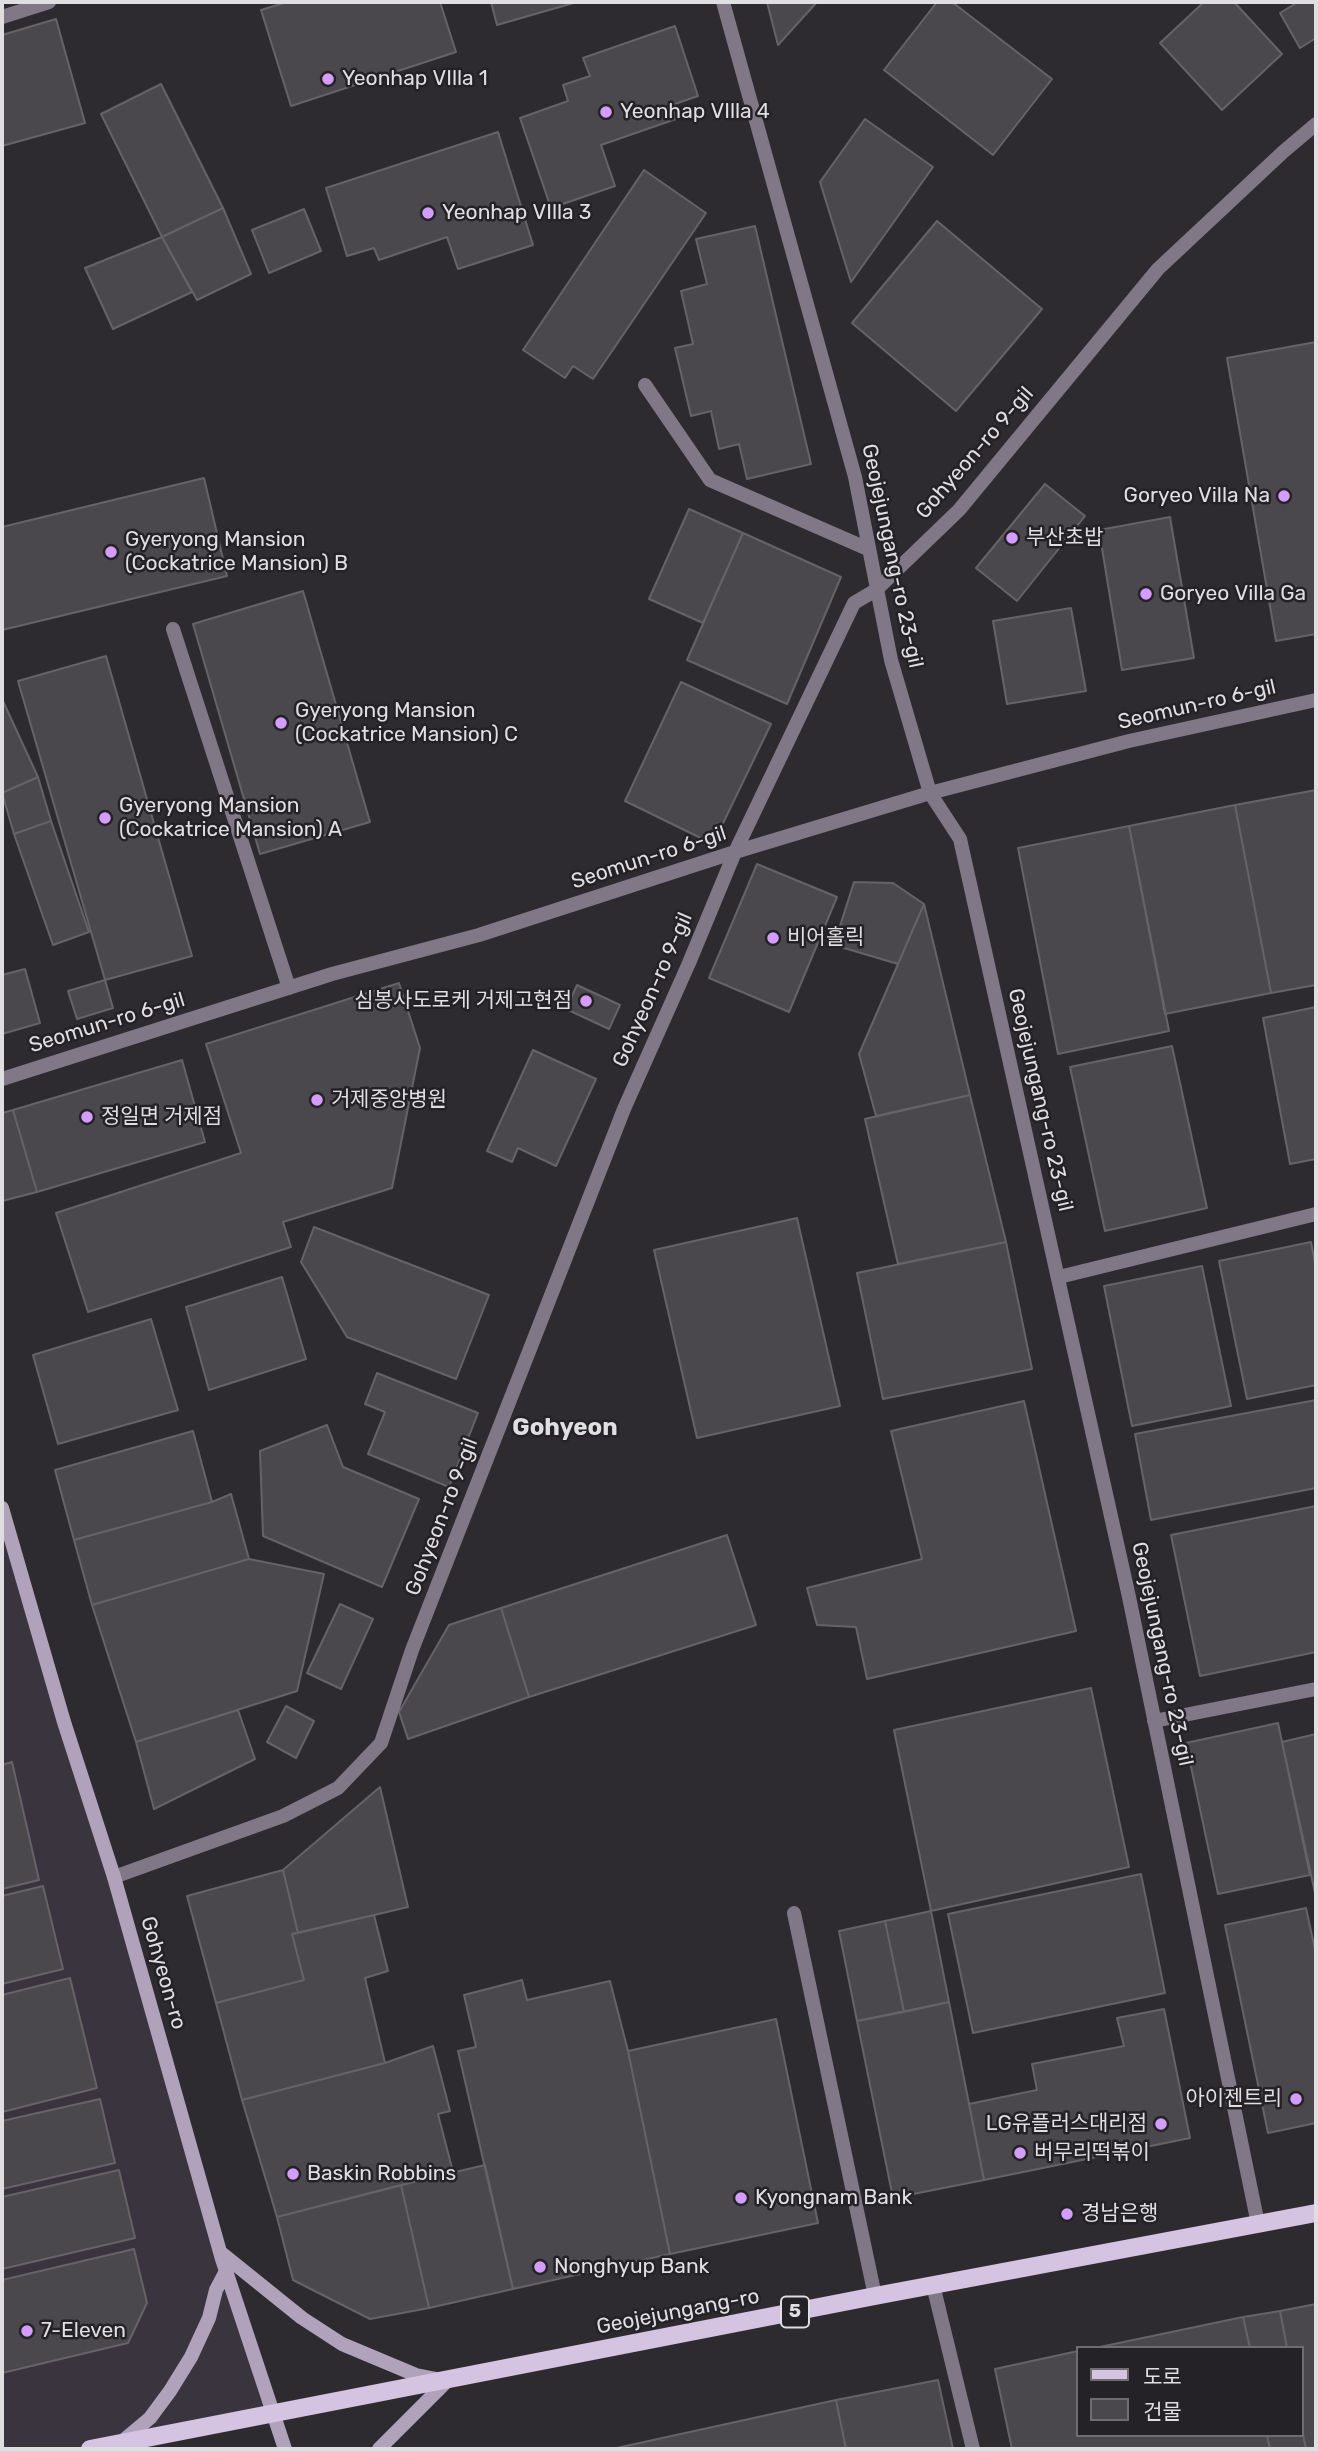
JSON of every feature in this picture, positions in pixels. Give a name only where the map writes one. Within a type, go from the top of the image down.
[{"type":"main road","name":"Geojejungang-ro","points":[[90,2449],[1316,2213]]},
{"type":"street","points":[[2,18],[49,2]]},
{"type":"street","name":"Geojejungang-ro 23-gil","points":[[723,2],[855,477],[891,660],[930,793],[960,839],[1059,1277],[1258,2224]]},
{"type":"street","name":"Gohyeon-ro 9-gil","points":[[114,1877],[283,1816],[338,1788],[381,1743],[412,1650],[624,1109],[690,963],[735,852],[854,603],[876,590],[959,510],[1158,270],[1316,124]]},
{"type":"street","points":[[645,385],[710,480],[868,549]]},
{"type":"street","points":[[173,629],[289,988]]},
{"type":"street","name":"Seomun-ro 6-gil","points":[[2,1079],[289,988],[479,935],[735,852],[930,793],[1129,741],[1316,700]]},
{"type":"street","points":[[1059,1277],[1316,1214]]},
{"type":"street","name":"Gohyeon-ro","points":[[2,1508],[64,1722],[114,1877],[219,2251],[285,2449]]},
{"type":"street","points":[[1154,1721],[1316,1689]]},
{"type":"street","points":[[794,1913],[875,2296]]},
{"type":"street","points":[[219,2251],[302,2318],[342,2344],[416,2375],[447,2381]]},
{"type":"street","points":[[119,2444],[150,2418],[170,2391],[191,2357],[209,2318],[216,2290],[226,2271]]},
{"type":"street","points":[[933,2285],[974,2449]]},
{"type":"street","points":[[379,2449],[447,2381]]},
{"type":"street","points":[[119,2444],[145,2449]]},
{"type":"shaded area","points":[[2,1508],[275,2415],[90,2449],[2,2449]]},
{"type":"building","name":"Yeonhap VIlla 1","points":[[287,2],[440,2],[456,52],[291,106],[261,10]]},
{"type":"building","points":[[491,2],[577,2],[497,25]]},
{"type":"building","points":[[767,2],[817,2],[778,45]]},
{"type":"building","points":[[937,2],[952,2],[1052,79],[993,155],[884,70]]},
{"type":"building","points":[[1204,2],[1234,2],[1282,54],[1222,110],[1160,43]]},
{"type":"building","points":[[1298,2],[1316,2],[1316,38],[1300,48],[1280,13]]},
{"type":"building","points":[[56,19],[85,123],[2,146],[2,35]]},
{"type":"building","name":"Yeonhap VIlla 4","points":[[675,26],[698,96],[672,105],[676,119],[601,145],[615,186],[551,208],[520,118],[568,101],[563,85],[590,76],[583,58]]},
{"type":"building","points":[[161,84],[223,208],[162,237],[101,114]]},
{"type":"building","points":[[865,119],[933,167],[851,282],[820,182]]},
{"type":"building","name":"Yeonhap VIlla 3","points":[[498,132],[533,245],[458,269],[447,237],[379,260],[374,248],[347,256],[326,188]]},
{"type":"building","points":[[644,170],[706,213],[593,379],[573,366],[565,378],[523,350]]},
{"type":"building","points":[[223,208],[251,274],[197,300],[162,237]]},
{"type":"building","points":[[304,209],[321,251],[269,273],[252,230]]},
{"type":"building","points":[[937,221],[1042,309],[956,411],[852,323]]},
{"type":"building","points":[[755,226],[811,464],[747,479],[739,444],[719,449],[711,411],[691,416],[675,348],[693,344],[681,291],[707,284],[696,239]]},
{"type":"building","points":[[162,237],[192,292],[113,329],[85,268]]},
{"type":"building","name":"Goryeo Villa Na","points":[[1316,342],[1316,634],[1276,641],[1227,358]]},
{"type":"building","name":"Gyeryong Mansion (Cockatrice Mansion) B","points":[[204,478],[227,576],[2,630],[2,527]]},
{"type":"building","points":[[1045,484],[1085,516],[1017,601],[976,568]]},
{"type":"building","points":[[689,509],[743,533],[703,623],[649,599]]},
{"type":"building","name":"Goryeo Villa Ga","points":[[1170,517],[1194,658],[1122,670],[1099,530]]},
{"type":"building","points":[[743,533],[841,577],[787,704],[687,660]]},
{"type":"building","name":"Gyeryong Mansion (Cockatrice Mansion) C","points":[[303,591],[370,822],[260,854],[193,624]]},
{"type":"building","points":[[1071,608],[1086,691],[1007,704],[993,621]]},
{"type":"building","name":"Gyeryong Mansion (Cockatrice Mansion) A","points":[[106,656],[192,956],[105,980],[18,681]]},
{"type":"building","points":[[681,682],[771,724],[713,844],[625,801]]},
{"type":"building","points":[[2,699],[38,777],[2,793]]},
{"type":"building","points":[[38,777],[51,821],[14,834],[2,793]]},
{"type":"building","points":[[1316,790],[1316,985],[1271,993],[1235,805]]},
{"type":"building","points":[[1235,805],[1271,993],[1165,1014],[1129,826]]},
{"type":"building","points":[[51,821],[89,932],[53,945],[14,834]]},
{"type":"building","points":[[1129,826],[1169,1031],[1058,1054],[1018,848]]},
{"type":"building","name":"비어홀릭","points":[[757,864],[837,897],[789,1012],[709,978]]},
{"type":"building","points":[[854,882],[893,883],[924,904],[898,964],[834,945]]},
{"type":"building","points":[[924,904],[970,1095],[876,1116],[859,1054]]},
{"type":"building","points":[[25,969],[40,1023],[2,1034],[2,975]]},
{"type":"building","points":[[105,980],[113,1008],[77,1019],[68,991]]},
{"type":"building","name":"거제중앙병원","points":[[399,983],[420,1048],[392,1188],[283,1222],[291,1247],[88,1312],[56,1213],[241,1153],[206,1044]]},
{"type":"building","points":[[577,985],[620,1005],[609,1029],[566,1009]]},
{"type":"building","points":[[1316,1007],[1316,1159],[1290,1164],[1263,1018]]},
{"type":"building","points":[[1172,1046],[1207,1208],[1105,1231],[1070,1067]]},
{"type":"building","points":[[533,1050],[596,1079],[556,1166],[518,1148],[512,1162],[487,1151]]},
{"type":"building","points":[[182,1060],[205,1142],[37,1192],[13,1110]]},
{"type":"building","points":[[970,1095],[1006,1242],[898,1264],[865,1119]]},
{"type":"building","points":[[13,1110],[37,1192],[2,1201],[2,1113]]},
{"type":"building","points":[[797,1218],[840,1406],[697,1438],[654,1250]]},
{"type":"building","points":[[314,1227],[489,1295],[456,1379],[347,1337],[301,1262]]},
{"type":"building","points":[[1006,1242],[1032,1369],[883,1399],[857,1273]]},
{"type":"building","points":[[1311,1242],[1316,1268],[1316,1385],[1247,1399],[1219,1261]]},
{"type":"building","points":[[1202,1266],[1231,1406],[1132,1426],[1104,1286]]},
{"type":"building","points":[[282,1277],[306,1359],[209,1390],[186,1307]]},
{"type":"building","points":[[151,1319],[178,1410],[58,1444],[33,1355]]},
{"type":"building","points":[[377,1373],[478,1413],[449,1487],[368,1454],[385,1412],[365,1404]]},
{"type":"building","points":[[1316,1400],[1316,1488],[1151,1520],[1135,1434]]},
{"type":"building","points":[[1024,1401],[1076,1631],[867,1679],[856,1627],[817,1625],[807,1588],[922,1559],[891,1431]]},
{"type":"building","points":[[327,1425],[343,1467],[419,1499],[382,1587],[263,1536],[260,1451]]},
{"type":"building","points":[[193,1431],[212,1502],[74,1540],[55,1470]]},
{"type":"building","points":[[231,1494],[249,1559],[92,1605],[74,1540],[212,1502]]},
{"type":"building","points":[[1316,1506],[1316,1652],[1200,1676],[1171,1535]]},
{"type":"building","points":[[727,1535],[756,1625],[529,1697],[501,1608]]},
{"type":"building","points":[[249,1559],[324,1574],[297,1691],[136,1742],[92,1605]]},
{"type":"building","points":[[340,1604],[373,1619],[341,1689],[307,1673]]},
{"type":"building","points":[[501,1608],[529,1697],[408,1739],[399,1712],[449,1625]]},
{"type":"building","points":[[1091,1688],[1129,1867],[931,1911],[894,1730]]},
{"type":"building","points":[[286,1706],[314,1721],[296,1758],[267,1742]]},
{"type":"building","points":[[238,1710],[255,1759],[154,1809],[136,1742]]},
{"type":"building","points":[[1278,1723],[1310,1875],[1218,1894],[1186,1743]]},
{"type":"building","points":[[1316,1734],[1316,1893],[1315,1893],[1282,1742]]},
{"type":"building","points":[[12,1762],[39,1880],[2,1889],[2,1765]]},
{"type":"building","points":[[380,1787],[408,1907],[298,1933],[283,1870]]},
{"type":"building","points":[[283,1870],[298,1933],[292,1934],[304,1980],[216,2003],[187,1896]]},
{"type":"building","points":[[1141,1874],[1165,1993],[973,2033],[948,1914]]},
{"type":"building","points":[[43,1886],[63,1969],[2,1984],[2,1896]]},
{"type":"building","points":[[1306,1908],[1316,1954],[1316,2123],[1268,2133],[1225,1925]]},
{"type":"building","points":[[931,1911],[949,2002],[904,2012],[885,1921]]},
{"type":"building","points":[[374,1915],[388,1971],[365,1978],[385,2063],[242,2100],[216,2003],[304,1980],[292,1934]]},
{"type":"building","points":[[885,1921],[904,2012],[857,2021],[839,1931]]},
{"type":"building","points":[[70,1978],[97,2088],[2,2112],[2,1995]]},
{"type":"building","points":[[522,1980],[527,2000],[610,1981],[628,2051],[670,2254],[513,2289],[458,2051],[476,2047],[464,1995]]},
{"type":"building","points":[[949,2002],[984,2180],[893,2198],[857,2021]]},
{"type":"building","points":[[1164,2009],[1190,2138],[984,2180],[969,2104],[1037,2090],[1032,2064],[1124,2046],[1117,2018]]},
{"type":"building","points":[[776,2019],[818,2223],[670,2254],[628,2051]]},
{"type":"building","points":[[433,2046],[450,2111],[438,2114],[453,2172],[277,2217],[242,2100],[385,2063]]},
{"type":"building","points":[[100,2099],[115,2163],[2,2189],[2,2121]]},
{"type":"building","points":[[485,2165],[513,2289],[429,2308],[401,2185]]},
{"type":"building","points":[[119,2170],[135,2238],[2,2269],[2,2197]]},
{"type":"building","points":[[401,2185],[429,2308],[370,2319],[293,2280],[277,2217]]},
{"type":"building","points":[[134,2249],[147,2303],[128,2343],[2,2373],[2,2280]]},
{"type":"building","points":[[1316,2304],[1316,2449],[1306,2449],[1304,2437],[1304,2346],[1287,2346],[1280,2311]]},
{"type":"building","points":[[1280,2311],[1287,2346],[1250,2346],[1243,2317]]},
{"type":"building","points":[[1243,2317],[1250,2346],[1105,2346]]},
{"type":"building","points":[[1076,2351],[1076,2437],[1267,2437],[1270,2449],[1012,2449],[995,2369]]},
{"type":"building","points":[[938,2380],[953,2449],[846,2449],[836,2400]]},
{"type":"building","points":[[836,2400],[846,2449],[612,2449]]},
{"type":"building","points":[[1267,2437],[1304,2437],[1306,2449],[1270,2449]]},
{"type":"place","name":"Yeonhap VIlla 1","points":[[328,79]]},
{"type":"place","name":"Yeonhap VIlla 4","points":[[606,112]]},
{"type":"place","name":"Yeonhap VIlla 3","points":[[428,213]]},
{"type":"place","name":"Goryeo Villa Na","points":[[1284,496]]},
{"type":"place","name":"부산초밥","points":[[1012,538]]},
{"type":"place","name":"Gyeryong Mansion (Cockatrice Mansion) B","points":[[111,552]]},
{"type":"place","name":"Goryeo Villa Ga","points":[[1146,594]]},
{"type":"place","name":"Gyeryong Mansion (Cockatrice Mansion) C","points":[[281,723]]},
{"type":"place","name":"Gyeryong Mansion (Cockatrice Mansion) A","points":[[105,818]]},
{"type":"place","name":"비어홀릭","points":[[773,938]]},
{"type":"place","name":"심봉사도로케 거제고현점","points":[[586,1001]]},
{"type":"place","name":"거제중앙병원","points":[[317,1100]]},
{"type":"place","name":"정일면 거제점","points":[[87,1117]]},
{"type":"place","name":"아이젠트리","points":[[1296,2099]]},
{"type":"place","name":"LG유플러스대리점","points":[[1161,2124]]},
{"type":"place","name":"버무리떡볶이","points":[[1020,2153]]},
{"type":"place","name":"Baskin Robbins","points":[[293,2174]]},
{"type":"place","name":"Kyongnam Bank","points":[[741,2198]]},
{"type":"place","name":"경남은행","points":[[1067,2214]]},
{"type":"place","name":"Nonghyup Bank","points":[[540,2267]]},
{"type":"place","name":"7-Eleven","points":[[27,2331]]},
{"type":"district","name":"Gohyeon","points":[[565,1428]]}]
